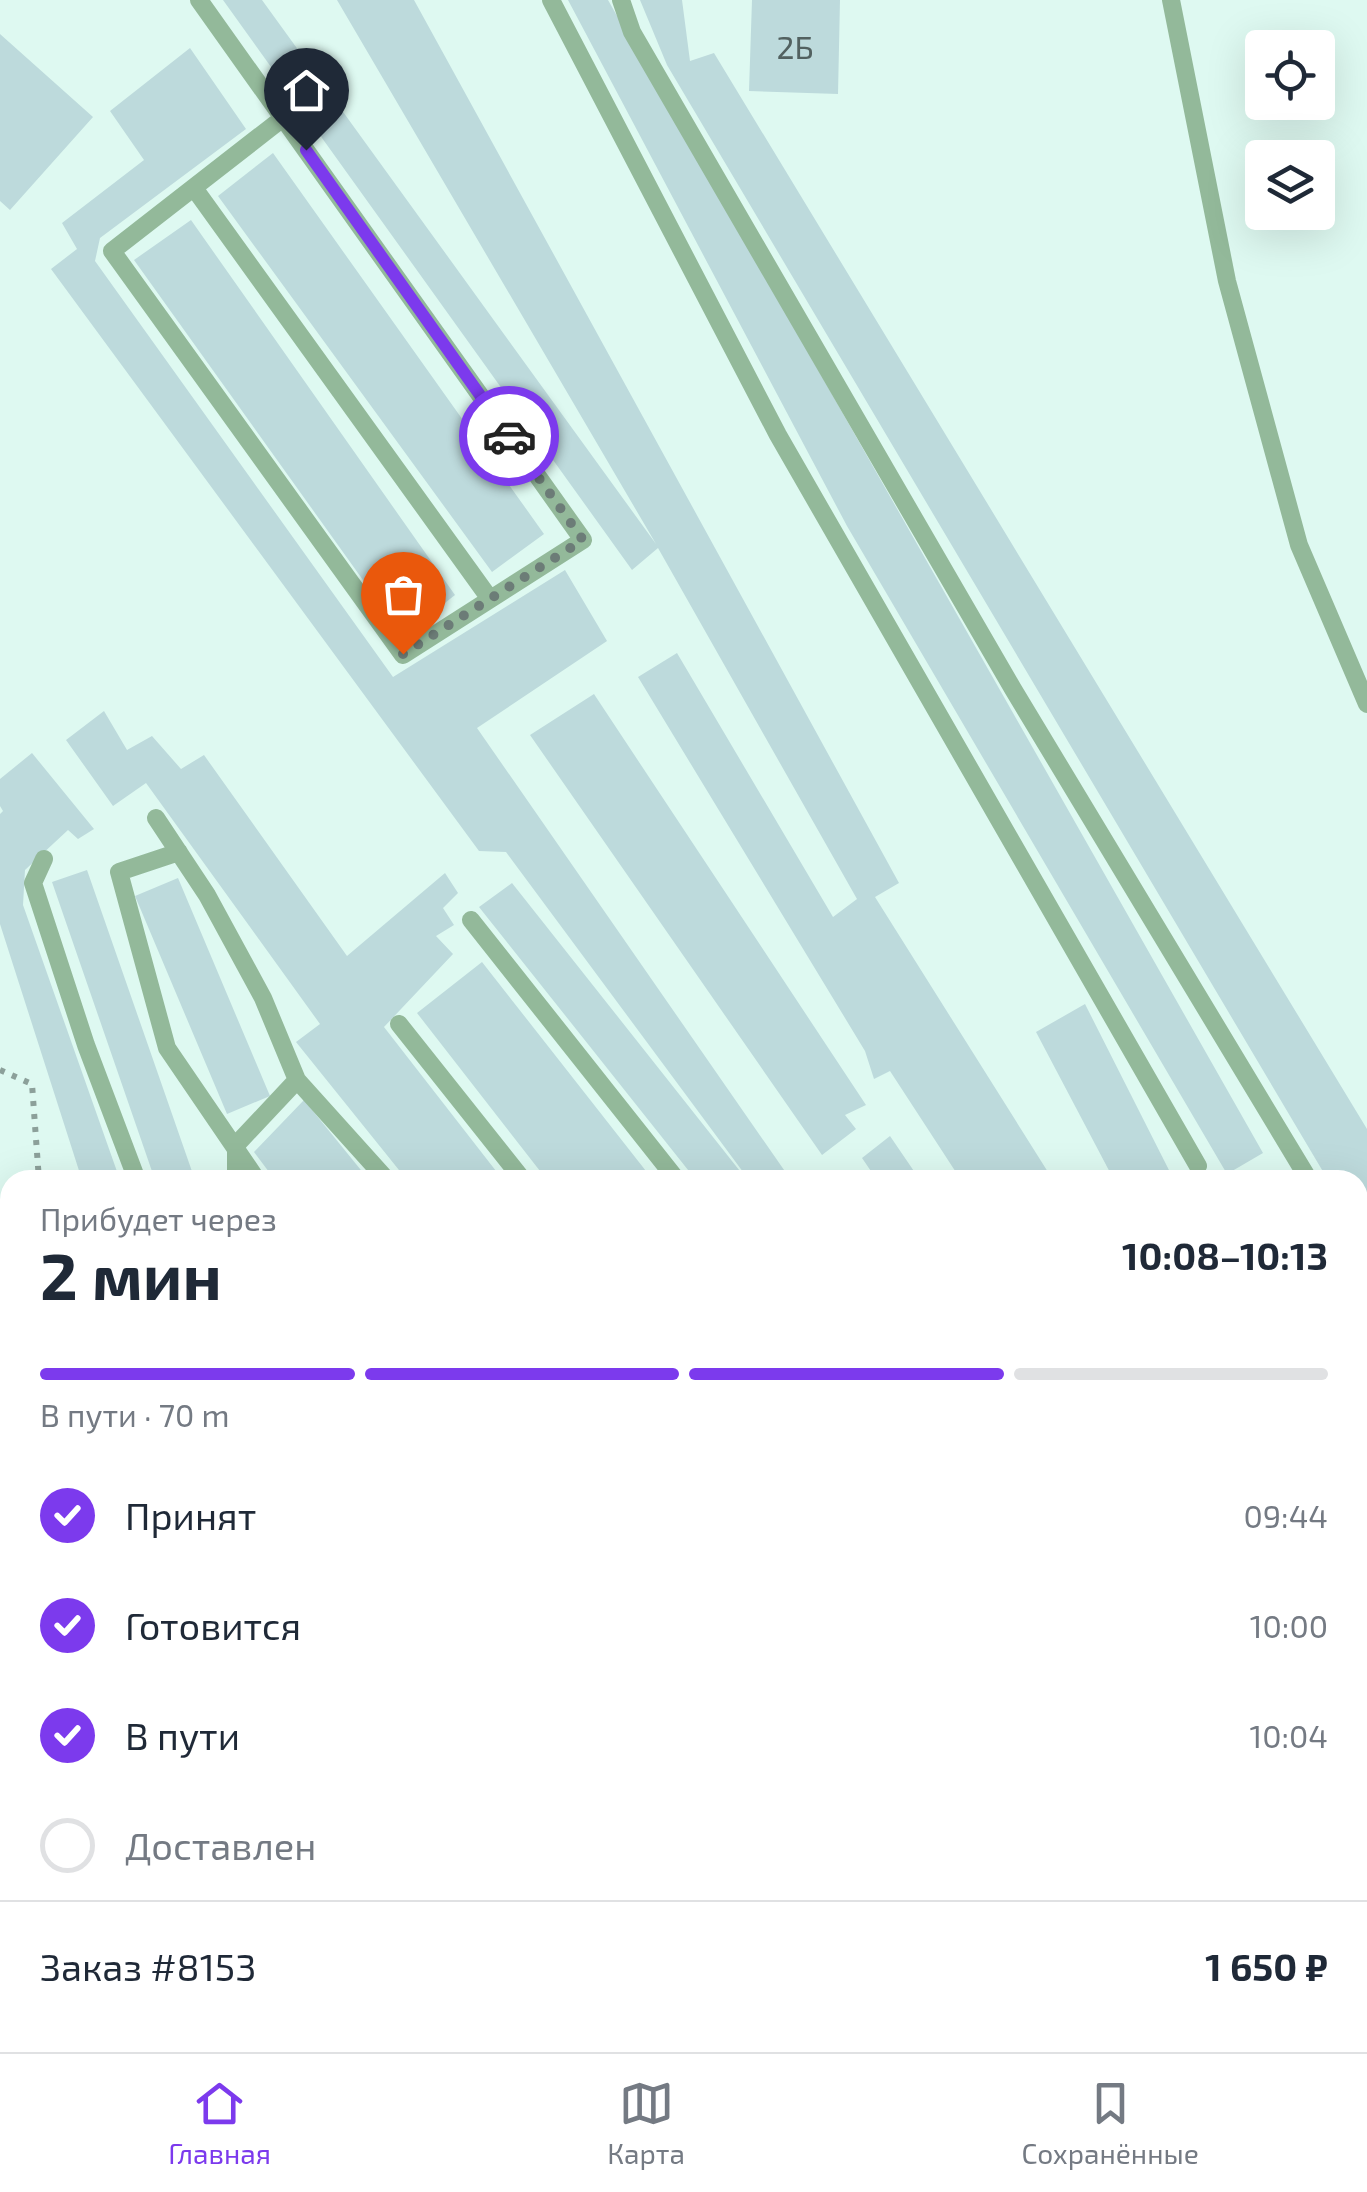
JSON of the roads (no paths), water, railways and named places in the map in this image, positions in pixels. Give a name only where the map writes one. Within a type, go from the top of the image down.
[{"type":"lane","points":[[199,0],[283,118],[583,540],[403,654],[112,251],[283,118]]},
{"type":"lane","points":[[551,0],[778,435],[1198,1166]]},
{"type":"lane","points":[[621,0],[632,32],[984,638],[1303,1170]]},
{"type":"lane","points":[[1171,0],[1227,282],[1294,526],[1367,704]]},
{"type":"lane","points":[[194,188],[490,600]]},
{"type":"lane","points":[[156,818],[207,895],[263,998],[297,1080],[378,1170]]},
{"type":"lane","points":[[178,852],[120,872],[168,1048],[251,1170]]},
{"type":"lane","points":[[44,859],[33,882],[86,1045],[132,1170]]},
{"type":"lane","points":[[471,920],[669,1170]]},
{"type":"lane","points":[[399,1024],[516,1170]]},
{"type":"lane","points":[[236,1170],[236,1145],[297,1080]]}]
